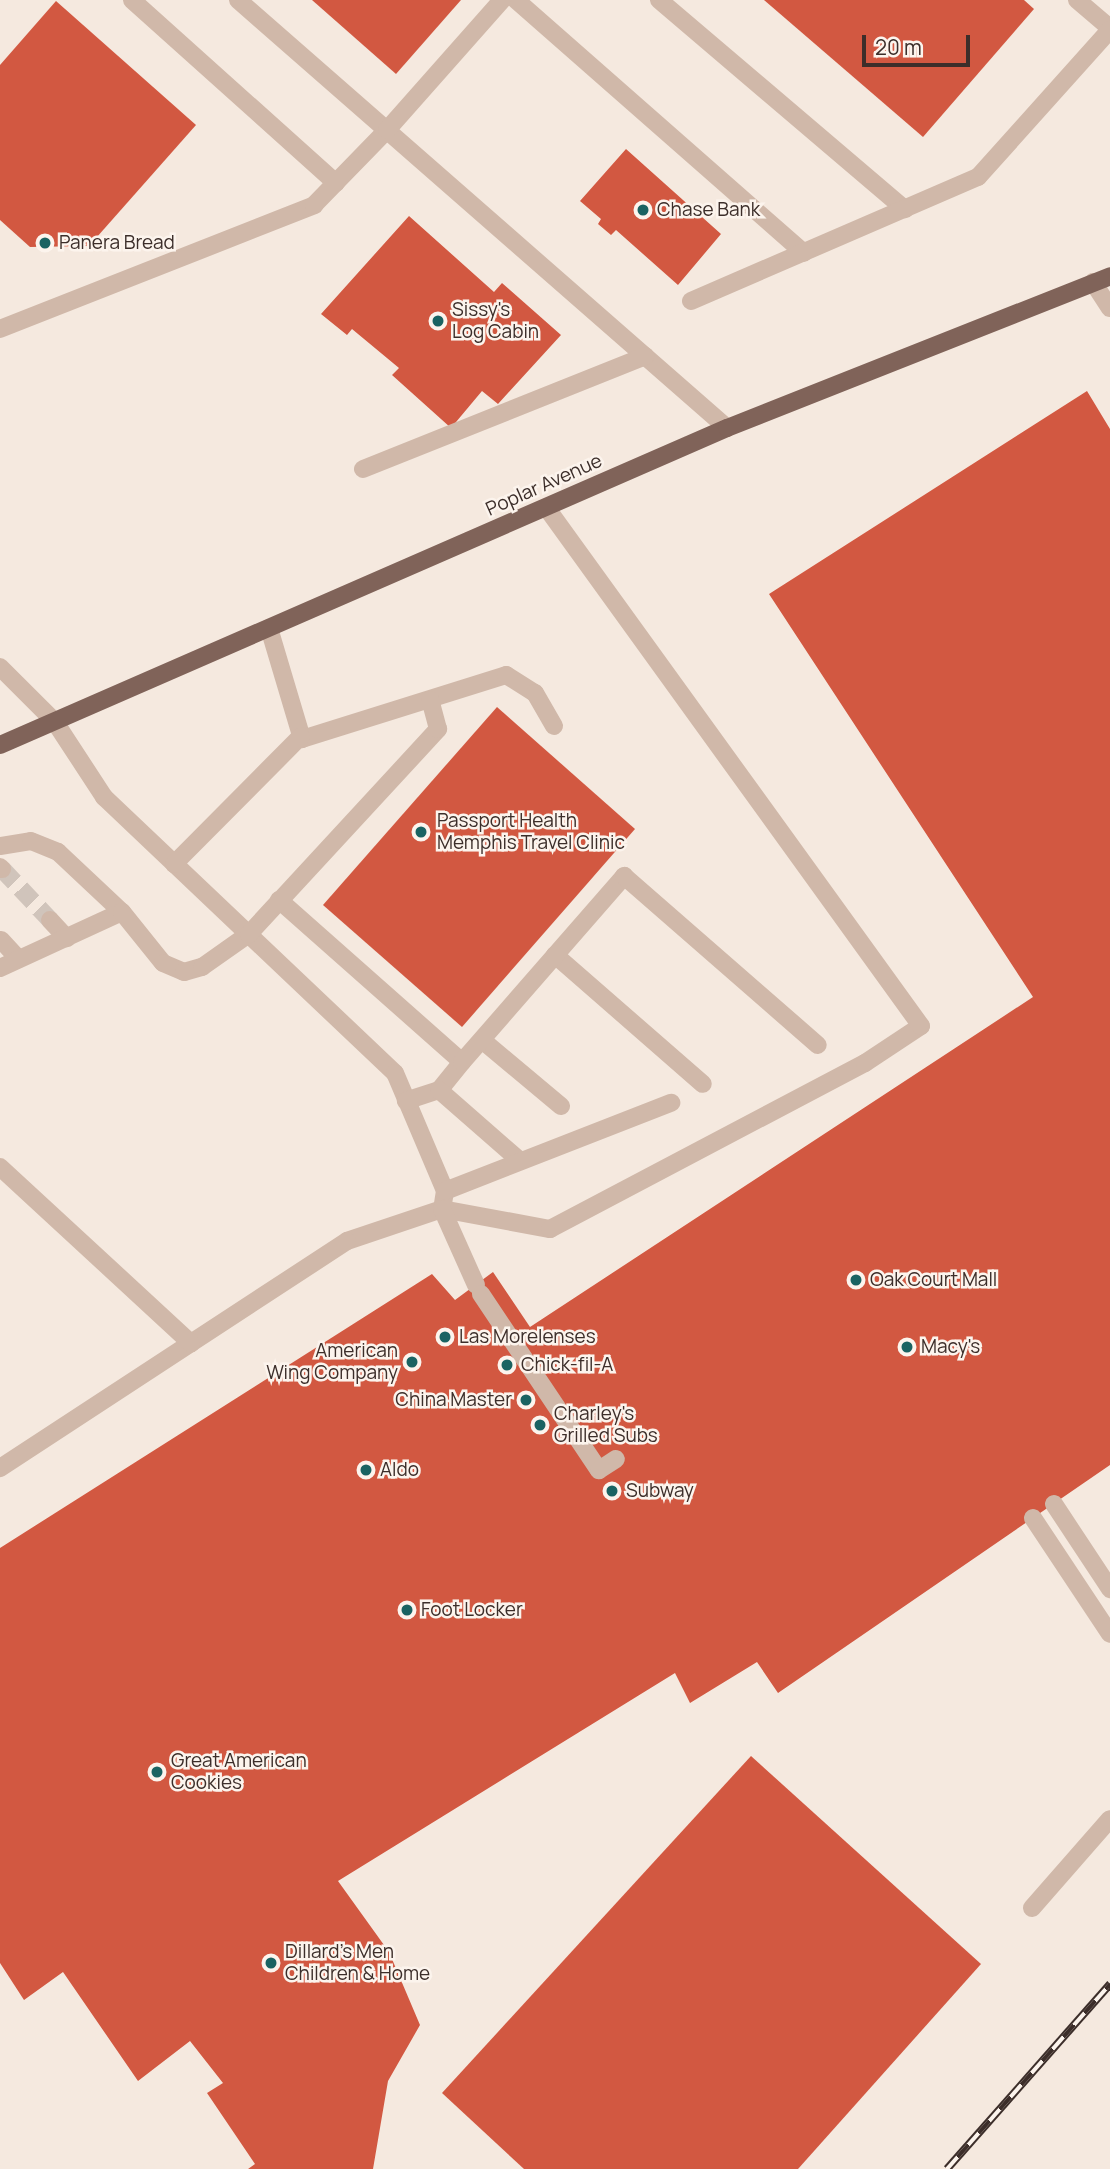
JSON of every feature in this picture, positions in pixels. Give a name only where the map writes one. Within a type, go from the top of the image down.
[{"type":"main road","name":"Poplar Avenue","points":[[0,746],[727,428],[1110,276]]},
{"type":"street","points":[[132,0],[336,183]]},
{"type":"street","points":[[239,0],[727,428]]},
{"type":"street","points":[[0,329],[314,205],[387,130],[502,0]]},
{"type":"street","points":[[516,0],[804,253]]},
{"type":"street","points":[[659,0],[905,209]]},
{"type":"street","points":[[691,301],[978,177],[1110,29],[1077,0]]},
{"type":"street","points":[[1093,282],[1110,308]]},
{"type":"street","points":[[363,469],[645,356]]},
{"type":"street","points":[[0,1468],[347,1241],[442,1209],[550,1228],[865,1063],[921,1026],[546,507]]},
{"type":"street","points":[[269,628],[301,736]]},
{"type":"street","points":[[0,667],[55,722],[104,797],[395,1073],[445,1191],[442,1209],[478,1289],[599,1470],[615,1460]]},
{"type":"street","points":[[301,736],[302,738],[506,676],[535,692],[554,726]]},
{"type":"street","points":[[0,846],[31,841],[58,852],[122,912],[163,963],[184,972],[202,967],[248,934],[438,729],[430,700]]},
{"type":"street","points":[[174,864],[301,736]]},
{"type":"street","points":[[406,1101],[439,1090],[624,876],[818,1045]]},
{"type":"street","points":[[279,900],[462,1062]]},
{"type":"street","points":[[0,968],[122,912]]},
{"type":"street","points":[[50,920],[67,938]]},
{"type":"street","points":[[1,940],[19,959]]},
{"type":"street","points":[[555,955],[703,1084]]},
{"type":"street","points":[[482,1040],[561,1106]]},
{"type":"street","points":[[439,1090],[520,1161]]},
{"type":"street","points":[[445,1191],[671,1102]]},
{"type":"street","points":[[0,1167],[191,1343]]},
{"type":"street","points":[[1054,1504],[1110,1590]]},
{"type":"street","points":[[1033,1518],[1110,1634]]},
{"type":"street","points":[[1032,1908],[1110,1819]]},
{"type":"building","points":[[312,0],[461,0],[396,74]]},
{"type":"building","points":[[764,0],[1024,0],[1034,9],[923,137]]},
{"type":"building","points":[[56,1],[196,125],[89,246],[30,247],[0,220],[0,65]]},
{"type":"building","name":"Chase Bank","points":[[626,149],[721,234],[678,285],[616,230],[611,235],[598,224],[601,219],[580,201]]},
{"type":"building","name":"Sissy's Log Cabin","points":[[409,216],[494,292],[502,283],[561,335],[498,404],[482,391],[451,428],[392,375],[399,368],[352,329],[347,335],[321,314]]},
{"type":"building","name":"Oak Court Mall","points":[[1087,391],[1110,429],[1110,1465],[778,1693],[757,1662],[690,1703],[675,1673],[338,1881],[389,1952],[420,2025],[388,2081],[373,2169],[248,2169],[255,2164],[207,2093],[223,2083],[190,2041],[138,2081],[63,1972],[24,2000],[0,1963],[0,1548],[432,1274],[455,1300],[493,1272],[530,1327],[1033,997],[769,594]]},
{"type":"building","points":[[497,707],[635,829],[462,1027],[323,905]]},
{"type":"building","points":[[751,1756],[981,1964],[798,2169],[524,2169],[442,2093]]},
{"type":"tunnel","points":[[2,869],[50,920]]},
{"type":"railway","points":[[947,2169],[1110,1984]]},
{"type":"place","name":"Chase Bank","points":[[643,210]]},
{"type":"place","name":"Panera Bread","points":[[45,243]]},
{"type":"place","name":"Sissy's Log Cabin","points":[[438,321]]},
{"type":"place","name":"Passport Health Memphis Travel Clinic","points":[[421,832]]},
{"type":"place","name":"Oak Court Mall","points":[[856,1280]]},
{"type":"place","name":"Las Morelenses","points":[[445,1337]]},
{"type":"place","name":"Macy's","points":[[907,1347]]},
{"type":"place","name":"American Wing Company","points":[[412,1362]]},
{"type":"place","name":"Chick-fil-A","points":[[507,1365]]},
{"type":"place","name":"China Master","points":[[526,1400]]},
{"type":"place","name":"Charley's Grilled Subs","points":[[540,1425]]},
{"type":"place","name":"Aldo","points":[[366,1470]]},
{"type":"place","name":"Subway","points":[[612,1491]]},
{"type":"place","name":"Foot Locker","points":[[407,1610]]},
{"type":"place","name":"Great American Cookies","points":[[157,1772]]},
{"type":"place","name":"Dillard's Men Children & Home","points":[[271,1963]]}]
